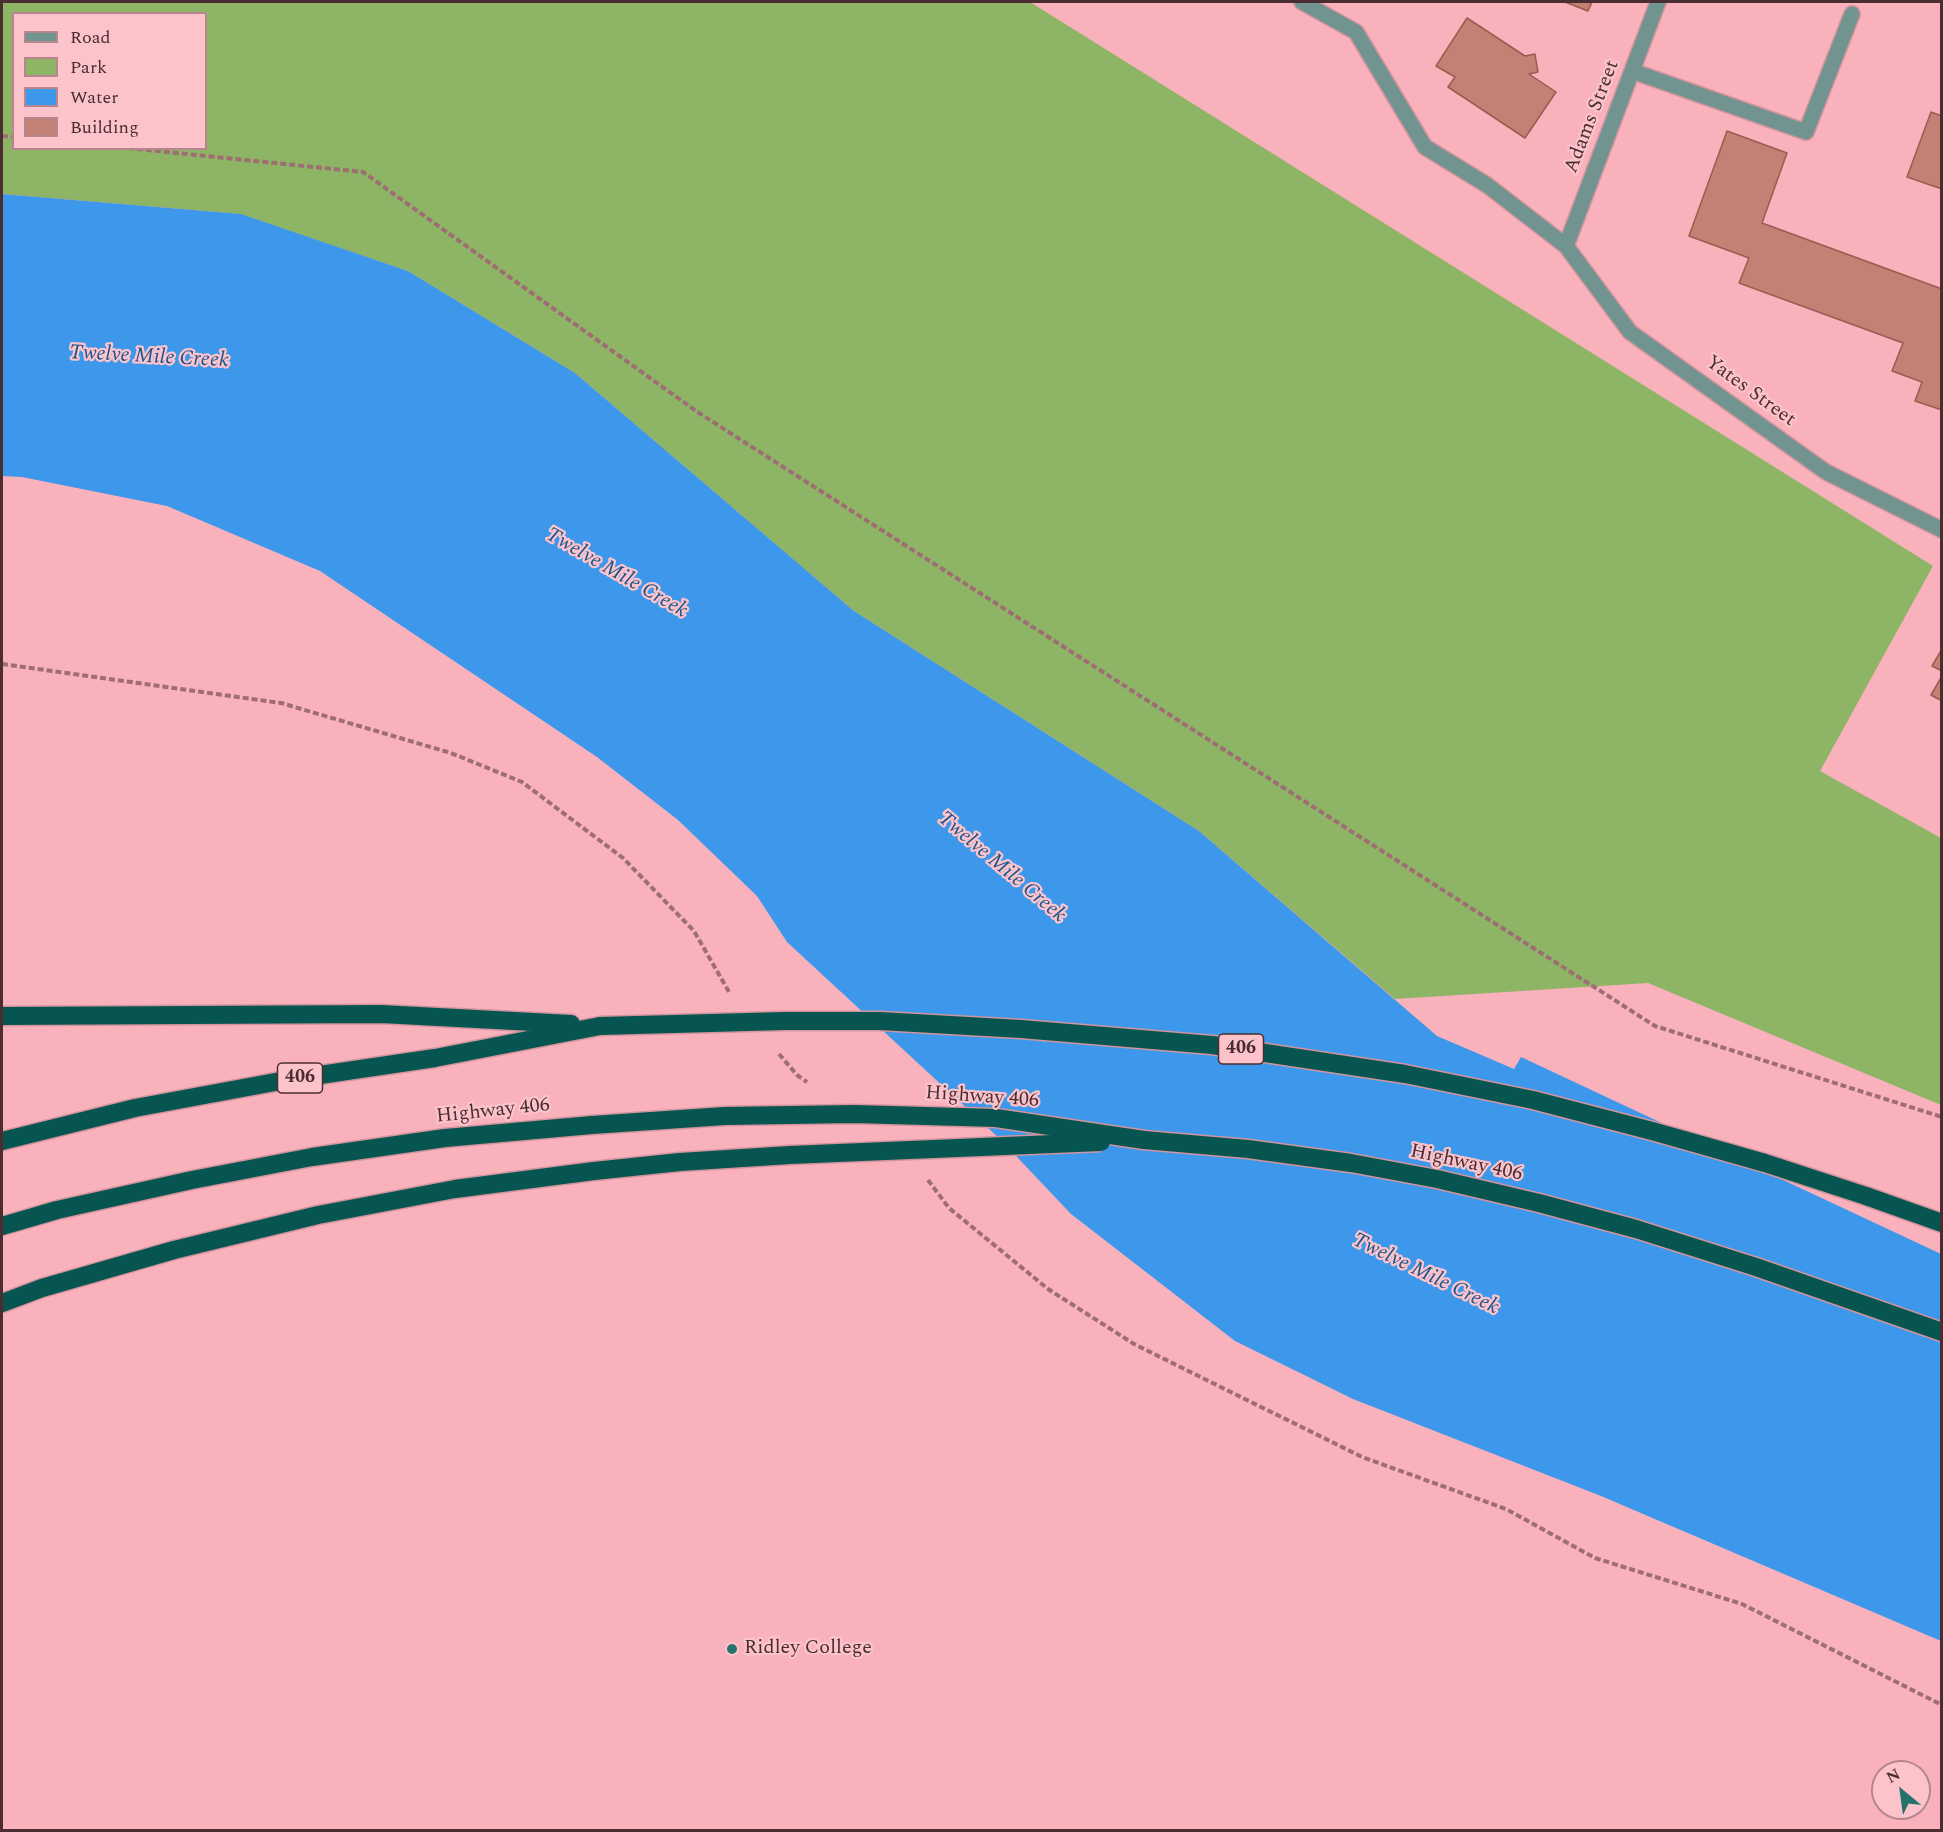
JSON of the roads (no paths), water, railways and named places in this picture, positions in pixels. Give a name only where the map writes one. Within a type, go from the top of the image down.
[{"type":"highway","points":[[2,1016],[381,1014],[600,1026]]},
{"type":"highway","name":"406","points":[[2,1141],[147,1106],[286,1080],[435,1058],[600,1026],[785,1021],[880,1022],[1032,1030],[1212,1045],[1405,1074],[1533,1100],[1753,1160],[1941,1223]]},
{"type":"highway","name":"Highway 406","points":[[2,1226],[69,1207],[192,1180],[312,1157],[445,1138],[725,1116],[854,1114],[996,1118],[1144,1140],[1248,1149],[1351,1162],[1437,1179],[1636,1229],[1756,1267],[1941,1332]]},
{"type":"highway","points":[[2,1303],[42,1288],[174,1250],[318,1215],[455,1189],[680,1162],[1144,1140]]},
{"type":"street","name":"Yates Street","points":[[1302,2],[1356,32],[1425,147],[1487,185],[1566,246],[1630,332],[1826,472],[1941,530]]},
{"type":"street","name":"Adams Street","points":[[1566,246],[1658,2]]},
{"type":"street","points":[[1632,71],[1806,132],[1852,14]]},
{"type":"water","name":"Twelve Mile Creek","points":[[2,194],[241,214],[408,271],[575,373],[854,611],[1199,831],[1437,1036],[1514,1069],[1521,1057],[1941,1254],[1941,1641],[1601,1496],[1353,1399],[1235,1341],[1071,1214],[1000,1139],[787,942],[757,896],[678,820],[597,757],[320,571],[167,506],[22,477],[2,476]]},
{"type":"place","name":"Ridley College","points":[[732,1649]]}]
